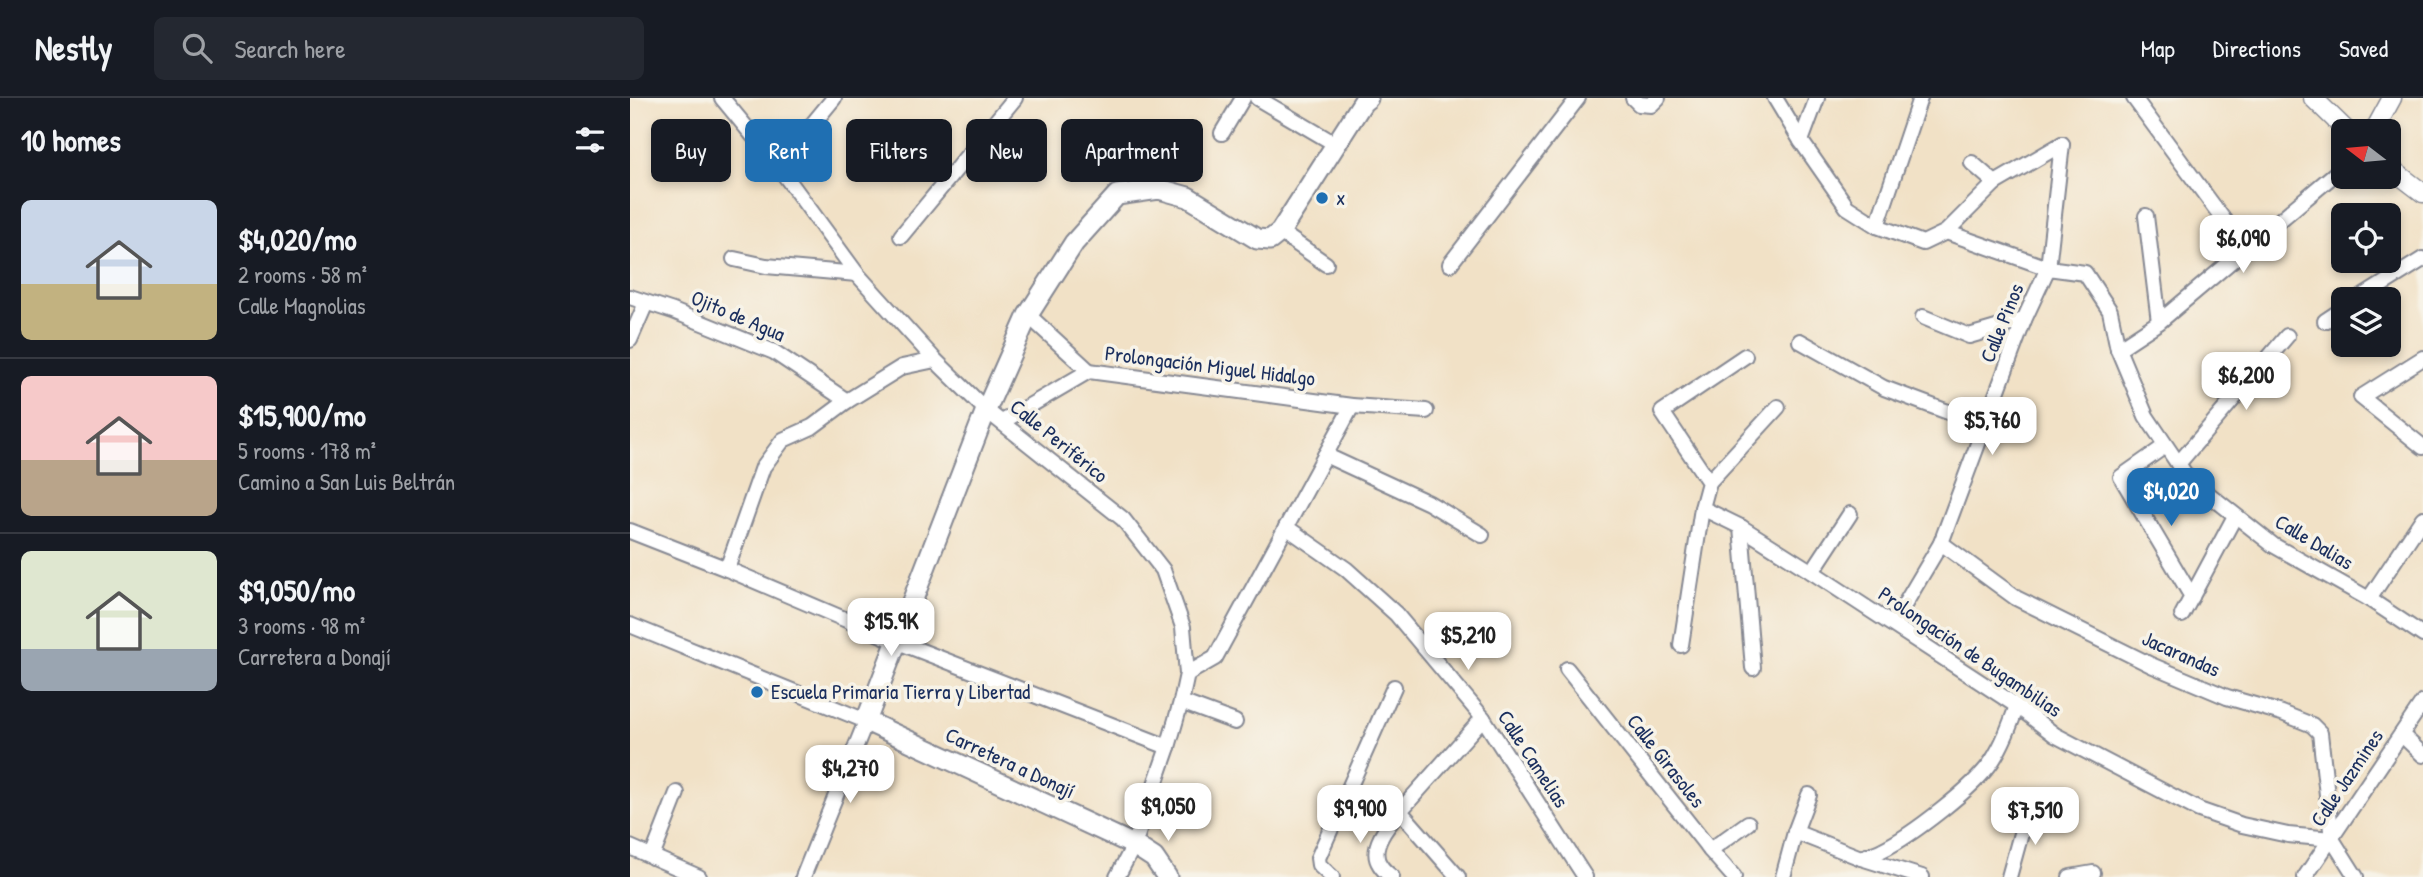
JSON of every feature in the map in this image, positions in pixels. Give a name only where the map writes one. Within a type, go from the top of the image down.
[{"type":"main road","points":[[866,721],[986,410],[1028,315],[1074,243],[1117,195],[1159,188],[1188,197],[1257,239],[1270,240],[1280,232],[1368,98]]},
{"type":"main road","name":"Carretera a Donají","points":[[866,721],[1134,845],[1154,858],[1167,877]]},
{"type":"street","name":"Calle Periférico","points":[[722,98],[745,126]]},
{"type":"street","points":[[817,119],[834,98]]},
{"type":"street","points":[[901,236],[1015,98]]},
{"type":"street","points":[[1222,133],[1243,98]]},
{"type":"street","points":[[1257,98],[1337,145]]},
{"type":"street","points":[[1450,264],[1577,98]]},
{"type":"street","points":[[1633,98],[1645,106],[1651,105],[1658,98]]},
{"type":"street","points":[[1775,98],[1847,207],[1877,226],[1923,243],[1946,232],[1995,183],[1972,163]]},
{"type":"street","points":[[1801,141],[1817,98]]},
{"type":"street","points":[[1877,226],[1920,98]]},
{"type":"street","points":[[2134,98],[2246,250]]},
{"type":"street","points":[[2314,98],[2335,119]]},
{"type":"street","points":[[2381,119],[2392,98]]},
{"type":"street","name":"Calle Pinos","points":[[1893,624],[1941,543],[2024,320],[2048,268],[2062,144],[1995,183]]},
{"type":"street","points":[[2401,176],[2423,193]]},
{"type":"street","points":[[2118,349],[2160,323],[2331,177]]},
{"type":"street","name":"Calle Periférico","points":[[790,182],[857,274],[935,360],[986,410],[1123,519],[1163,570],[1182,627],[1186,674],[1168,747],[1134,845],[1117,877]]},
{"type":"street","points":[[2146,216],[2160,323]]},
{"type":"street","points":[[1280,232],[1326,264]]},
{"type":"street","name":"Calle Dalias","points":[[1946,232],[2048,268],[2085,273],[2110,311],[2118,349],[2146,416],[2187,477],[2273,545],[2370,598],[2423,635]]},
{"type":"street","points":[[2378,287],[2423,259]]},
{"type":"street","points":[[734,260],[766,266],[857,274]]},
{"type":"street","name":"Ojito de Agua","points":[[630,297],[673,311],[774,352],[846,401]]},
{"type":"street","points":[[630,340],[646,303]]},
{"type":"street","points":[[1028,315],[1089,371]]},
{"type":"street","points":[[1923,317],[1969,336],[2024,320]]},
{"type":"street","points":[[2325,321],[2331,317]]},
{"type":"street","points":[[2178,464],[2287,336]]},
{"type":"street","points":[[1800,341],[1884,388],[1948,412],[1988,417]]},
{"type":"street","points":[[1709,482],[1662,412],[1745,356]]},
{"type":"street","points":[[2423,358],[2361,397],[2423,447]]},
{"type":"street","points":[[727,569],[763,467],[783,440],[813,427],[846,401],[902,367],[935,360]]},
{"type":"street","name":"Prolongación Miguel Hidalgo","points":[[1002,422],[1089,371],[1352,406],[1426,411]]},
{"type":"street","points":[[1186,674],[1215,658],[1352,406]]},
{"type":"street","points":[[1681,645],[1702,508],[1709,482],[1778,407]]},
{"type":"street","points":[[2165,446],[2121,477],[2192,597]]},
{"type":"street","points":[[1325,455],[1429,503],[1482,535]]},
{"type":"street","name":"Prolongación de Bugambilias","points":[[1702,508],[1741,527],[1812,572],[2017,706],[2055,734],[2199,810],[2242,825],[2332,839]]},
{"type":"street","points":[[1812,572],[1850,514]]},
{"type":"street","points":[[2182,615],[2235,516]]},
{"type":"street","points":[[2370,598],[2423,519]]},
{"type":"street","name":"Calle Camelias","points":[[1286,527],[1346,569],[1396,614],[1483,718],[1585,877]]},
{"type":"street","points":[[1741,527],[1753,668]]},
{"type":"street","points":[[630,531],[898,642],[1168,747]]},
{"type":"street","name":"Jacarandas","points":[[1941,543],[2015,598],[2139,659],[2227,697],[2312,725],[2320,733],[2332,839]]},
{"type":"street","name":"Carretera a Donají","points":[[630,625],[866,721]]},
{"type":"street","name":"Calle Girasoles","points":[[1567,669],[1732,876]]},
{"type":"street","points":[[1332,877],[1319,865],[1318,858],[1394,687]]},
{"type":"street","points":[[1181,702],[1236,722]]},
{"type":"street","name":"Calle Jazmines","points":[[2305,877],[2423,702]]},
{"type":"street","points":[[1861,858],[1882,850],[1966,788],[1991,763],[2017,706]]},
{"type":"street","points":[[1392,877],[1374,871],[1376,853],[1383,833],[1483,718]]},
{"type":"street","points":[[803,877],[866,721]]},
{"type":"street","points":[[2402,736],[2423,755]]},
{"type":"street","points":[[652,857],[677,793]]},
{"type":"street","points":[[1783,877],[1795,832],[1809,796]]},
{"type":"street","points":[[2009,877],[2028,808]]},
{"type":"street","points":[[1400,811],[1458,877]]},
{"type":"street","points":[[1710,850],[1748,823]]},
{"type":"street","points":[[1795,832],[1861,858],[1922,877]]},
{"type":"street","points":[[2332,839],[2356,877]]},
{"type":"street","points":[[630,847],[699,877]]},
{"type":"street","points":[[2070,877],[2093,873]]},
{"type":"place","name":"x","points":[[1322,198]]},
{"type":"place","name":"Escuela Primaria Tierra y Libertad","points":[[757,692]]}]
